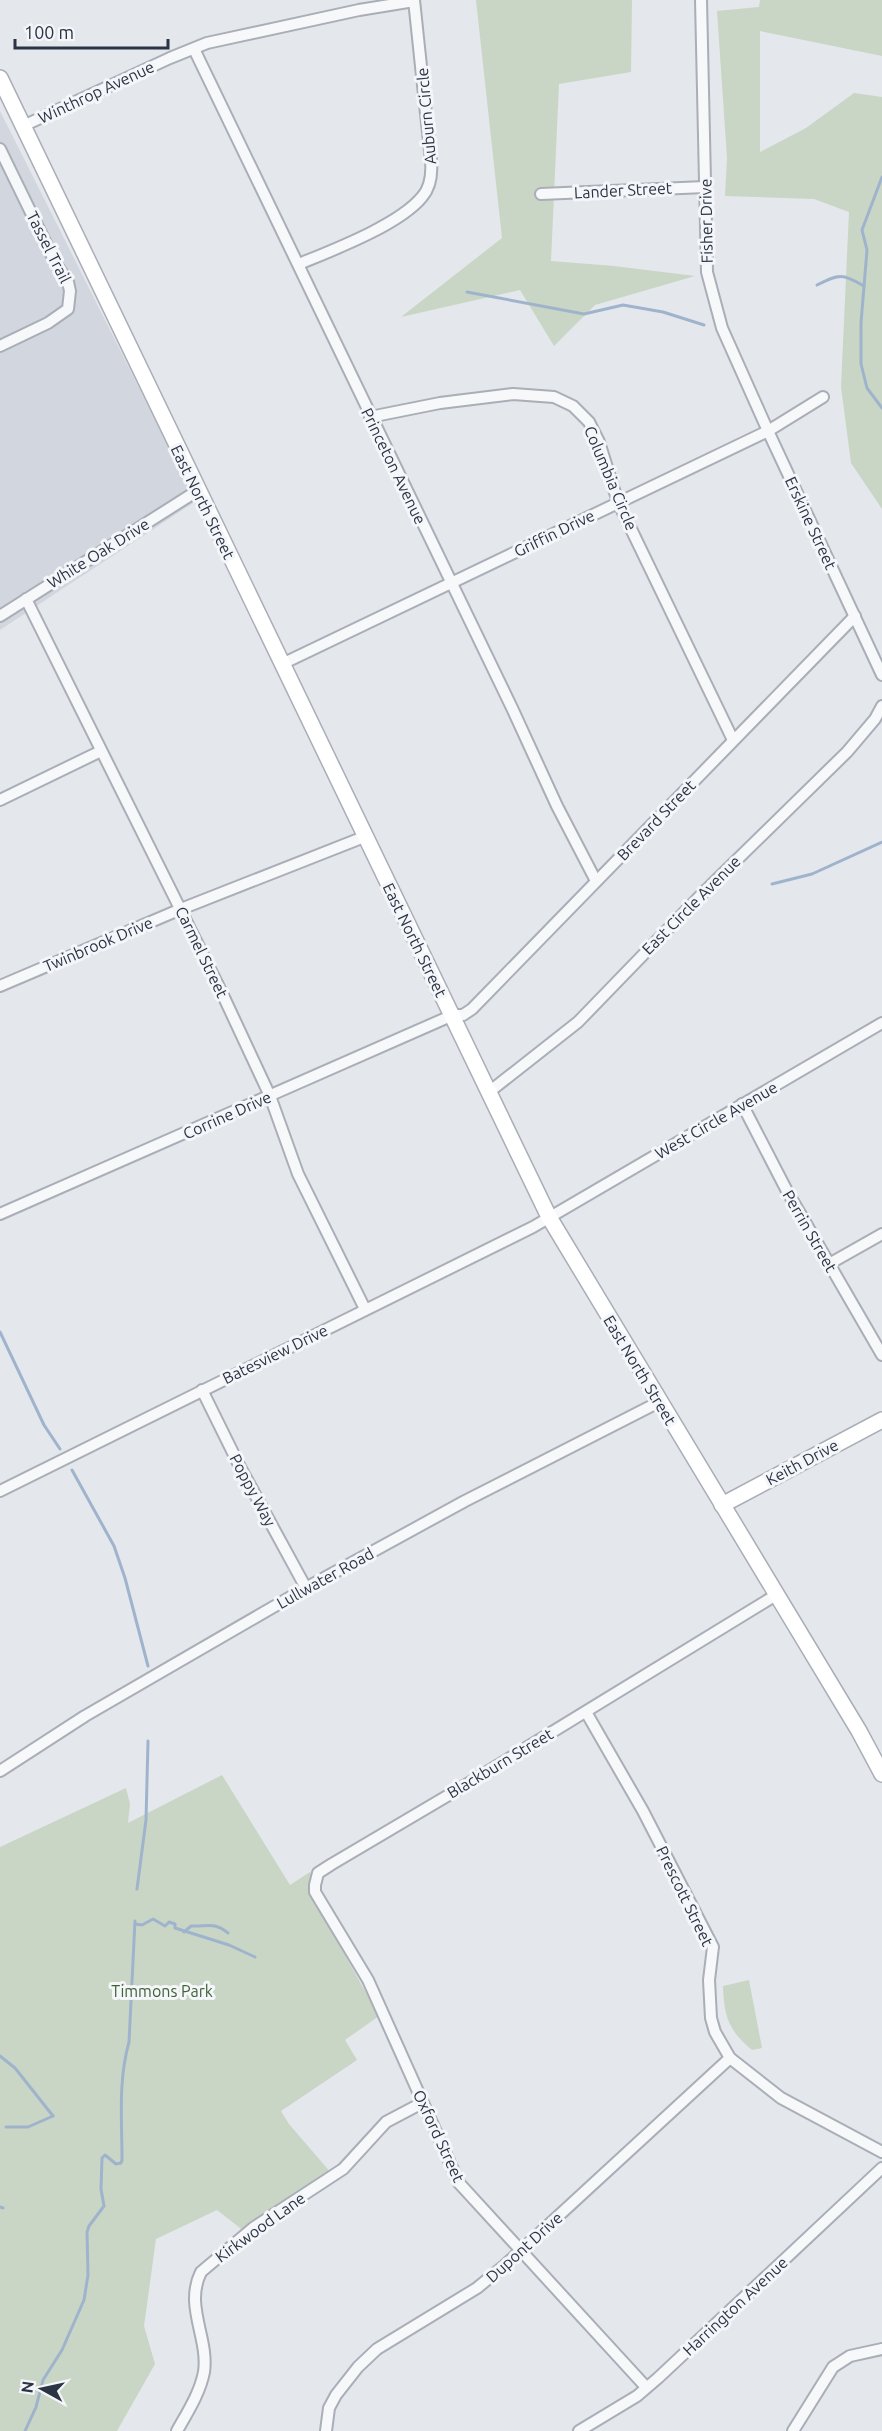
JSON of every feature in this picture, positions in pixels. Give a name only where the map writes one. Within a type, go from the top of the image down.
[{"type":"main road","name":"East North Street","points":[[0,78],[549,1217],[859,1731],[882,1774]]},
{"type":"main road","name":"Keith Drive","points":[[722,1505],[882,1420]]},
{"type":"street","name":"Winthrop Avenue","points":[[23,126],[207,43],[414,0]]},
{"type":"street","name":"Auburn Circle","points":[[299,264],[381,227],[422,197],[427,190],[432,174],[414,0]]},
{"type":"street","name":"Fisher Drive","points":[[700,0],[707,272],[722,328],[768,431]]},
{"type":"street","name":"Princeton Avenue","points":[[194,49],[557,806],[596,881]]},
{"type":"street","name":"Tassel Trail","points":[[0,149],[56,264],[68,282],[70,291],[68,309],[48,322],[0,346]]},
{"type":"street","name":"Lander Street","points":[[540,194],[705,187]]},
{"type":"street","name":"Columbia Circle","points":[[370,417],[440,403],[513,394],[554,397],[573,406],[589,422],[599,442],[618,502],[733,740]]},
{"type":"street","name":"Griffin Drive","points":[[282,664],[768,431],[823,398]]},
{"type":"street","name":"Erskine Street","points":[[768,431],[855,616]]},
{"type":"street","name":"White Oak Drive","points":[[0,616],[197,490]]},
{"type":"street","name":"Carmel Street","points":[[26,599],[181,909],[270,1096],[298,1174],[365,1310]]},
{"type":"street","points":[[855,616],[882,675]]},
{"type":"street","name":"Brevard Street","points":[[453,1015],[463,1015],[472,1009],[855,616]]},
{"type":"street","name":"East Circle Avenue","points":[[489,1092],[578,1022],[702,894],[847,752],[875,719],[882,706]]},
{"type":"street","points":[[0,800],[101,751]]},
{"type":"street","name":"Twinbrook Drive","points":[[0,986],[181,909],[364,837]]},
{"type":"street","name":"Corrine Drive","points":[[0,1214],[453,1015]]},
{"type":"street","name":"West Circle Avenue","points":[[549,1217],[882,1023]]},
{"type":"street","name":"Perrin Street","points":[[742,1104],[787,1191],[882,1355]]},
{"type":"street","name":"Batesview Drive","points":[[0,1491],[549,1217]]},
{"type":"street","points":[[829,1264],[882,1234]]},
{"type":"street","name":"Poppy Way","points":[[202,1390],[240,1467],[306,1588]]},
{"type":"street","name":"Lullwater Road","points":[[0,1771],[85,1716],[306,1588],[465,1501],[659,1402]]},
{"type":"street","name":"Blackburn Street","points":[[362,1970],[315,1892],[318,1873],[776,1595]]},
{"type":"street","name":"Prescott Street","points":[[586,1712],[643,1811],[713,1947],[709,1980],[711,2018],[715,2032],[730,2058],[781,2098],[882,2152]]},
{"type":"street","name":"Oxford Street","points":[[362,1970],[380,2005],[459,2183],[646,2387]]},
{"type":"street","name":"Dupont Drive","points":[[326,2431],[329,2408],[336,2395],[358,2367],[377,2349],[477,2288],[521,2251],[730,2058]]},
{"type":"street","name":"Kirkwood Lane","points":[[177,2431],[193,2401],[204,2373],[204,2358],[195,2310],[196,2282],[201,2272],[253,2228],[343,2169],[386,2122],[422,2103]]},
{"type":"street","name":"Harrington Avenue","points":[[579,2431],[637,2396],[882,2168]]},
{"type":"street","points":[[793,2431],[833,2367],[850,2356],[882,2349]]},
{"type":"shaded area","points":[[0,111],[196,501],[0,630]]},
{"type":"green space","points":[[476,0],[632,0],[631,72],[559,84],[551,261],[695,276],[595,305],[554,346],[520,290],[401,317],[502,238]]},
{"type":"green space","points":[[760,0],[882,0],[882,56],[760,31],[760,152],[806,128],[854,93],[882,97],[882,509],[851,463],[841,387],[849,212],[814,199],[725,196],[727,158],[717,11],[759,7]]},
{"type":"green space","name":"Timmons Park","points":[[222,1775],[290,1885],[310,1872],[314,1900],[379,2016],[345,2040],[357,2060],[281,2111],[289,2124],[332,2174],[244,2231],[217,2210],[156,2239],[144,2326],[155,2364],[117,2431],[0,2431],[0,1847],[126,1788],[130,1804],[128,1823]]},
{"type":"green space","points":[[749,1980],[762,2048],[752,2050],[737,2036],[729,2022],[723,1986]]},
{"type":"waterway","points":[[882,177],[862,230],[867,250],[861,323],[861,364],[867,388],[882,408]]},
{"type":"waterway","points":[[817,285],[840,276],[864,286]]},
{"type":"waterway","points":[[467,292],[584,314],[623,305],[663,312],[704,325]]},
{"type":"waterway","points":[[772,884],[812,874],[882,842]]},
{"type":"waterway","points":[[0,1332],[44,1425],[60,1449]]},
{"type":"waterway","points":[[72,1470],[114,1546],[125,1578],[148,1666]]},
{"type":"waterway","points":[[137,1889],[146,1820],[148,1741]]},
{"type":"waterway","points":[[135,1924],[142,1925],[153,1919],[165,1926],[169,1922],[175,1924],[175,1928],[229,1945],[255,1957]]},
{"type":"waterway","points":[[25,2431],[36,2407],[43,2380],[62,2350],[84,2300],[88,2275],[87,2232],[104,2206],[101,2189],[102,2158],[105,2155],[116,2164],[121,2163],[122,2160],[122,2086],[129,2042],[135,1921]]},
{"type":"waterway","points":[[184,1932],[191,1926],[210,1925],[228,1933]]},
{"type":"waterway","points":[[0,2056],[15,2068],[53,2116]]},
{"type":"waterway","points":[[6,2127],[28,2127],[53,2116]]}]
